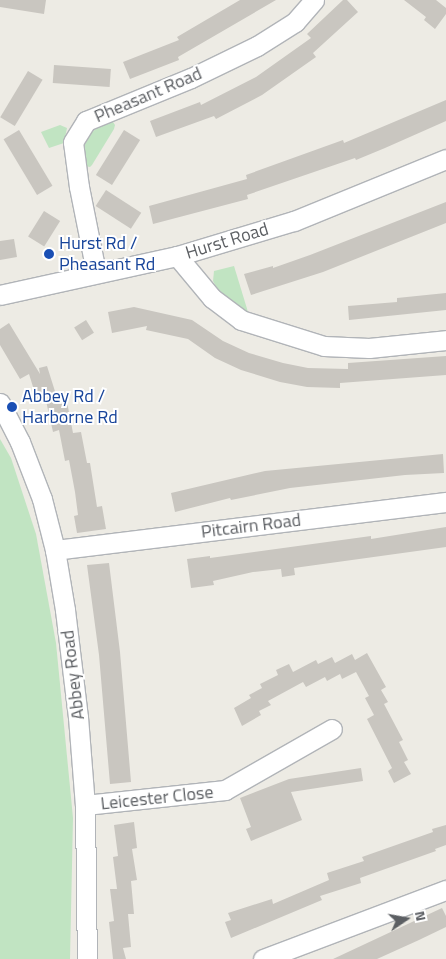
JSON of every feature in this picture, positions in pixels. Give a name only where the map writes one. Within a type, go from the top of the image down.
[{"type":"street","name":"Pheasant Road","points":[[96,272],[78,187],[73,142],[86,121],[191,78],[257,46],[295,22],[314,0]]},
{"type":"street","name":"Hurst Road","points":[[0,295],[96,272],[177,256],[294,221],[446,159]]},
{"type":"street","points":[[177,256],[212,298],[241,320],[324,346],[369,348],[446,340]]},
{"type":"street","name":"Abbey Road","points":[[0,403],[20,442],[42,499],[55,550],[78,718],[85,805],[88,959]]},
{"type":"street","name":"Pitcairn Road","points":[[55,550],[446,502]]},
{"type":"street","name":"Leicester Close","points":[[85,805],[225,790],[332,729]]},
{"type":"street","points":[[263,959],[446,890]]},
{"type":"green space","points":[[113,122],[115,125],[114,129],[92,165],[90,167],[85,166],[84,146],[91,133],[98,127]]},
{"type":"green space","points":[[60,125],[67,128],[64,143],[49,148],[41,132]]},
{"type":"green space","points":[[234,266],[248,312],[221,295],[213,281],[214,271]]},
{"type":"green space","points":[[0,439],[11,458],[36,534],[56,643],[73,818],[70,959],[0,959]]},
{"type":"building","points":[[0,0],[46,0],[44,14],[0,7]]},
{"type":"building","points":[[240,0],[276,0],[178,57],[179,60],[130,79],[123,62],[179,40],[177,37]]},
{"type":"building","points":[[343,0],[347,0],[358,12],[313,53],[316,57],[262,95],[216,119],[214,116],[156,137],[150,121],[200,102],[201,105],[256,77],[311,38],[307,34]]},
{"type":"building","points":[[404,0],[436,0],[446,8],[446,14],[435,29],[424,20],[426,17]]},
{"type":"building","points":[[54,65],[111,69],[110,87],[53,83]]},
{"type":"building","points":[[28,71],[43,80],[15,126],[0,117]]},
{"type":"building","points":[[446,100],[446,121],[385,148],[356,160],[355,158],[247,195],[248,199],[153,224],[149,206],[247,179],[246,175],[343,140],[344,143]]},
{"type":"building","points":[[19,130],[52,186],[37,195],[4,139]]},
{"type":"building","points":[[124,130],[140,140],[112,185],[96,175]]},
{"type":"building","points":[[106,190],[141,213],[131,229],[96,206]]},
{"type":"building","points":[[446,202],[446,223],[323,272],[251,295],[244,274],[273,266],[273,268],[310,255]]},
{"type":"building","points":[[44,211],[60,221],[44,247],[28,236]]},
{"type":"building","points":[[14,239],[17,257],[0,260],[0,241]]},
{"type":"building","points":[[446,293],[446,310],[349,320],[348,306],[397,302],[397,298]]},
{"type":"building","points":[[134,307],[192,320],[223,341],[249,353],[283,363],[308,368],[348,369],[348,363],[446,356],[446,375],[340,383],[340,388],[307,387],[280,382],[241,370],[215,358],[188,339],[146,330],[147,326],[112,333],[108,312]]},
{"type":"building","points":[[86,320],[94,333],[82,340],[74,327]]},
{"type":"building","points":[[9,323],[40,374],[39,368],[47,366],[59,404],[67,402],[73,433],[81,432],[87,463],[90,463],[97,507],[102,506],[106,529],[77,533],[74,516],[78,515],[75,492],[69,460],[65,461],[59,430],[53,432],[46,401],[38,403],[29,374],[20,379],[0,345],[0,329]]},
{"type":"building","points":[[443,454],[444,473],[405,475],[290,488],[231,500],[230,498],[175,512],[171,493],[265,471]]},
{"type":"building","points":[[446,527],[446,547],[294,568],[295,575],[282,577],[281,569],[253,572],[213,581],[214,585],[191,588],[187,559],[210,556],[210,558],[371,536],[371,539]]},
{"type":"building","points":[[109,563],[120,652],[131,782],[110,784],[99,655],[87,565]]},
{"type":"building","points":[[367,653],[386,687],[381,690],[388,702],[384,704],[403,740],[399,742],[408,760],[404,762],[411,774],[394,783],[388,771],[392,768],[367,719],[374,715],[365,698],[369,696],[356,672],[342,679],[340,674],[327,681],[325,677],[306,687],[303,682],[268,701],[271,705],[259,711],[261,715],[242,726],[234,708],[251,698],[249,695],[262,688],[260,684],[278,675],[276,670],[289,664],[293,672],[316,660],[318,664],[332,657],[335,663],[352,654],[355,660]]},
{"type":"building","points":[[361,768],[363,781],[291,792],[302,820],[251,841],[246,829],[251,827],[240,798],[289,779]]},
{"type":"building","points":[[134,822],[137,848],[132,849],[137,880],[131,881],[134,914],[128,914],[131,947],[123,948],[126,959],[113,959],[109,922],[114,921],[110,889],[117,889],[113,857],[118,856],[114,825]]},
{"type":"building","points":[[446,825],[446,845],[435,849],[436,851],[360,878],[361,883],[320,896],[322,900],[231,938],[225,922],[231,920],[228,913],[272,899],[273,904],[329,880],[327,873],[364,861],[362,857],[433,832],[432,829]]},
{"type":"building","points":[[442,908],[446,916],[446,927],[419,940],[377,959],[333,959]]},
{"type":"place","name":"Hurst Rd / Pheasant Rd","points":[[49,254]]},
{"type":"place","name":"Abbey Rd / Harborne Rd","points":[[12,407]]}]
